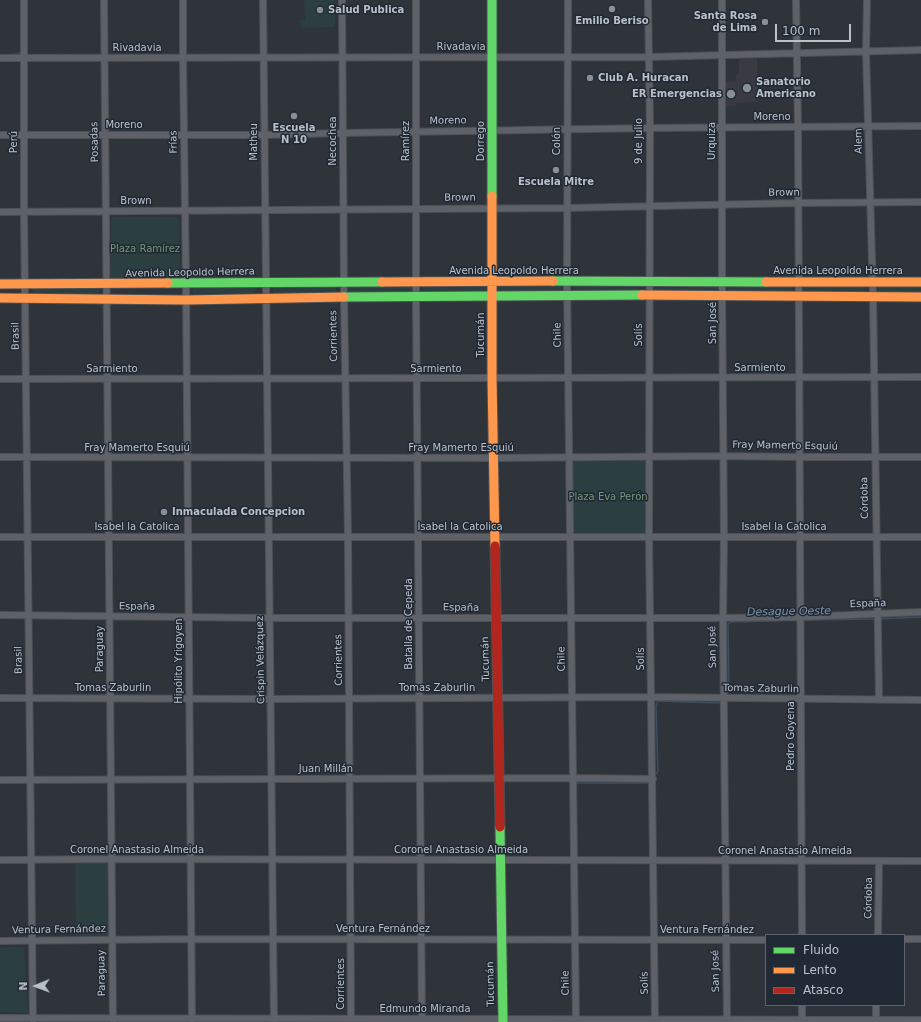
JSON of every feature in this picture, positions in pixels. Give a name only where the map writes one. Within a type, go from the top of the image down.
[{"type":"street","name":"Perú","points":[[24,0],[25,284]]},
{"type":"street","name":"Posadas","points":[[104,0],[104,135],[107,285]]},
{"type":"street","name":"Frías","points":[[183,0],[186,300]]},
{"type":"street","name":"Matheu","points":[[263,0],[266,298]]},
{"type":"street","name":"Necochea","points":[[342,0],[344,283]]},
{"type":"street","name":"Ramírez","points":[[416,0],[416,297]]},
{"type":"street","name":"Dorrego","points":[[492,0],[492,282]]},
{"type":"street","name":"Colón","points":[[567,282],[568,0]]},
{"type":"street","name":"9 de Julio","points":[[648,0],[650,128],[649,281]]},
{"type":"street","name":"Urquiza","points":[[722,0],[722,282]]},
{"type":"street","name":"Pedro Goyena","points":[[796,0],[802,934]]},
{"type":"street","name":"Alem","points":[[867,0],[866,52],[873,296]]},
{"type":"street","name":"Rivadavia","points":[[0,58],[649,57],[921,50]]},
{"type":"street","name":"Moreno","points":[[0,135],[264,135],[492,130],[921,126]]},
{"type":"street","name":"Brown","points":[[0,212],[343,208],[567,208],[921,202]]},
{"type":"street","name":"Avenida Leopoldo Herrera","points":[[0,284],[107,285],[649,281],[798,283],[921,282]]},
{"type":"street","name":"Solís","points":[[649,281],[648,456],[655,1020]]},
{"type":"street","name":"Tucumán","points":[[492,282],[492,378],[503,1021]]},
{"type":"street","name":"Chile","points":[[567,282],[576,1021]]},
{"type":"street","name":"San José","points":[[722,282],[722,456],[724,537],[723,618],[727,1021]]},
{"type":"street","name":"Corrientes","points":[[344,283],[348,537],[351,1021]]},
{"type":"street","points":[[25,284],[26,298]]},
{"type":"street","points":[[107,285],[107,299]]},
{"type":"street","points":[[0,298],[186,300],[344,297],[649,295],[921,297]]},
{"type":"street","name":"Córdoba","points":[[873,296],[876,614],[879,700]]},
{"type":"street","name":"Batalla de Cepeda","points":[[416,297],[422,1021]]},
{"type":"street","name":"Brasil","points":[[26,298],[33,1020]]},
{"type":"street","name":"Crispin Velázquez","points":[[266,298],[274,1020]]},
{"type":"street","name":"Paraguay","points":[[107,299],[113,1020]]},
{"type":"street","name":"Hipólito Yrigoyen","points":[[186,300],[192,1021]]},
{"type":"street","name":"Sarmiento","points":[[0,379],[921,377]]},
{"type":"street","name":"Fray Mamerto Esquiú","points":[[0,457],[921,457]]},
{"type":"street","name":"Isabel la Catolica","points":[[0,537],[921,537]]},
{"type":"street","name":"España","points":[[0,615],[270,618],[723,618],[800,617],[921,612]]},
{"type":"street","name":"Tomas Zaburlin","points":[[0,698],[271,699],[651,697],[800,700],[921,700]]},
{"type":"street","name":"Juan Millán","points":[[0,780],[653,779]]},
{"type":"street","name":"Coronel Anastasio Almeida","points":[[0,860],[921,861]]},
{"type":"street","name":"Córdoba","points":[[878,934],[880,861]]},
{"type":"street","name":"Ventura Fernández","points":[[0,941],[351,938],[765,940]]},
{"type":"street","points":[[905,939],[921,939]]},
{"type":"street","points":[[802,1006],[802,1021]]},
{"type":"street","points":[[876,1006],[876,1021]]},
{"type":"street","name":"Edmundo Miranda","points":[[0,1018],[33,1020],[192,1021],[921,1020]]},
{"type":"shaded area","name":"Sanatorio Americano","points":[[757,58],[758,102],[736,103],[736,106],[725,107],[725,82],[736,82],[736,75],[739,74],[739,59]]},
{"type":"green space","name":"Salud Publica","points":[[304,0],[335,0],[335,27],[301,28],[300,20],[305,20]]},
{"type":"green space","name":"Plaza Ramírez","points":[[113,217],[177,217],[179,219],[180,276],[177,279],[113,280],[111,278],[111,219]]},
{"type":"green space","points":[[484,285],[487,288],[484,292],[424,292],[422,289],[424,286]]},
{"type":"green space","points":[[499,285],[560,286],[562,289],[559,292],[499,292],[497,289]]},
{"type":"green space","points":[[576,285],[637,285],[639,288],[637,291],[575,291],[574,287]]},
{"type":"green space","points":[[654,285],[716,285],[718,288],[716,291],[655,291],[653,288]]},
{"type":"green space","points":[[921,285],[921,292],[879,292],[877,289],[878,286]]},
{"type":"green space","points":[[334,286],[337,290],[334,293],[274,293],[272,290],[274,287]]},
{"type":"green space","points":[[350,286],[410,286],[413,289],[410,292],[350,293],[348,289]]},
{"type":"green space","points":[[729,286],[790,286],[793,289],[791,292],[729,291]]},
{"type":"green space","points":[[865,286],[868,289],[865,292],[804,292],[803,289],[804,287]]},
{"type":"green space","points":[[254,287],[257,290],[254,293],[194,294],[192,291],[194,288]]},
{"type":"green space","points":[[33,288],[98,288],[100,291],[97,295],[35,294],[33,292]]},
{"type":"green space","name":"Plaza Eva Perón","points":[[574,459],[640,459],[645,461],[645,534],[576,534],[572,532],[572,462]]},
{"type":"green space","points":[[75,863],[109,864],[109,936],[76,936]]},
{"type":"green space","points":[[0,947],[24,947],[28,1013],[0,1012]]},
{"type":"waterway","points":[[0,55],[18,54],[21,52]]},
{"type":"waterway","name":"Desague Oeste","points":[[879,619],[921,617]]},
{"type":"waterway","name":"Desague Oeste","points":[[803,620],[875,619]]},
{"type":"waterway","name":"Desague Oeste","points":[[726,694],[729,689],[728,624],[731,622],[799,620]]},
{"type":"waterway","name":"Desague Oeste","points":[[654,776],[658,771],[656,706],[658,701],[719,703],[721,701]]},
{"type":"waterway","name":"Desague Oeste","points":[[576,783],[650,782]]},
{"type":"traffic: fast","points":[[492,0],[492,196]]},
{"type":"traffic: fast","points":[[553,281],[766,282]]},
{"type":"traffic: fast","points":[[168,283],[382,282]]},
{"type":"traffic: fast","points":[[344,297],[642,295]]},
{"type":"traffic: fast","points":[[500,827],[503,1022]]},
{"type":"traffic: slow","points":[[492,196],[492,378],[495,546]]},
{"type":"traffic: slow","points":[[382,282],[553,281]]},
{"type":"traffic: slow","points":[[766,282],[921,282]]},
{"type":"traffic: slow","points":[[0,284],[168,283]]},
{"type":"traffic: slow","points":[[642,295],[921,297]]},
{"type":"traffic: slow","points":[[0,298],[186,300],[344,297]]},
{"type":"traffic: jam","points":[[495,546],[500,827]]},
{"type":"place","name":"Emilio Beriso","points":[[612,9]]},
{"type":"place","name":"Salud Publica","points":[[320,10]]},
{"type":"place","name":"Santa Rosa de Lima","points":[[765,22]]},
{"type":"place","name":"Club A. Huracan","points":[[590,78]]},
{"type":"place","name":"Sanatorio Americano","points":[[747,88]]},
{"type":"place","name":"ER Emergencias","points":[[731,94]]},
{"type":"place","name":"Escuela N 10","points":[[294,116]]},
{"type":"place","name":"Escuela Mitre","points":[[556,170]]},
{"type":"place","name":"Inmaculada Concepcion","points":[[164,512]]}]
